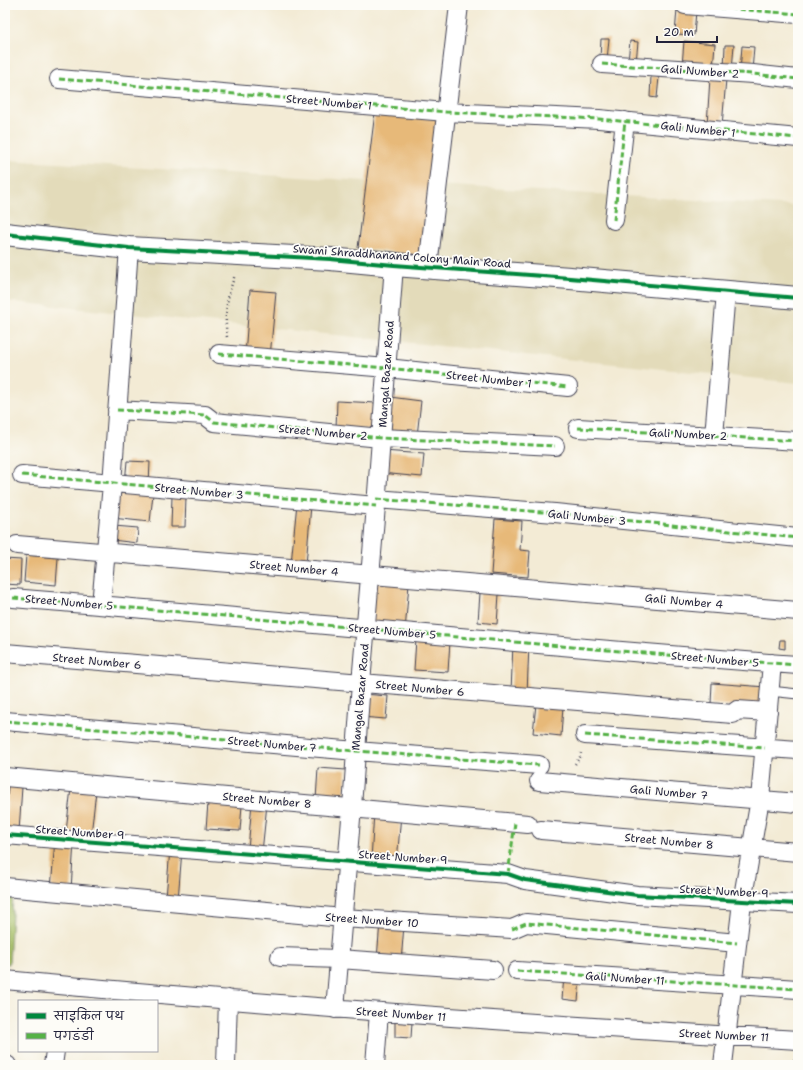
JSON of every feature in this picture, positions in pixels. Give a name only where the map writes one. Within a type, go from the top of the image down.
[{"type":"street","points":[[428,267],[459,5]]},
{"type":"street","points":[[685,5],[798,14]]},
{"type":"street","name":"Gali Number 2","points":[[602,64],[753,74],[798,79]]},
{"type":"street","name":"Street Number 1","points":[[59,78],[446,112],[599,119]]},
{"type":"street","name":"Gali Number 1","points":[[599,119],[798,138]]},
{"type":"street","points":[[614,220],[625,121]]},
{"type":"street","name":"Swami Shraddhanand Colony Main Road","points":[[5,234],[128,248],[330,259],[798,298]]},
{"type":"street","points":[[100,605],[112,484],[128,248]]},
{"type":"street","name":"Mangal Bazar Road","points":[[334,1009],[352,807],[394,265]]},
{"type":"street","points":[[714,436],[726,292]]},
{"type":"street","name":"Street Number 1","points":[[225,354],[387,368],[568,388]]},
{"type":"street","name":"Street Number 2","points":[[117,410],[205,415],[214,422],[381,438],[555,446]]},
{"type":"street","name":"Gali Number 2","points":[[578,428],[798,441]]},
{"type":"street","name":"Street Number 3","points":[[22,475],[112,484],[376,503]]},
{"type":"street","name":"Gali Number 3","points":[[376,503],[555,513],[798,538]]},
{"type":"street","name":"Street Number 4","points":[[17,545],[571,592]]},
{"type":"street","name":"Gali Number 4","points":[[571,592],[798,611]]},
{"type":"street","name":"Street Number 5","points":[[13,598],[798,665]]},
{"type":"street","name":"Street Number 6","points":[[5,653],[733,714],[737,710],[768,712]]},
{"type":"street","points":[[723,1065],[742,902],[760,799],[772,663]]},
{"type":"street","name":"Street Number 7","points":[[5,721],[356,752],[539,773]]},
{"type":"street","points":[[585,735],[798,750]]},
{"type":"street","name":"Gali Number 7","points":[[539,773],[560,783],[798,803]]},
{"type":"street","name":"Street Number 8","points":[[5,777],[352,807],[534,827],[798,852]]},
{"type":"street","name":"Street Number 9","points":[[5,835],[508,874],[525,880],[637,895],[798,904]]},
{"type":"street","name":"Street Number 10","points":[[5,887],[343,918],[512,929],[526,923],[737,943]]},
{"type":"street","points":[[280,957],[339,959],[494,970]]},
{"type":"street","name":"Gali Number 11","points":[[517,971],[798,989]]},
{"type":"street","name":"Street Number 11","points":[[5,980],[60,993],[228,999],[334,1009],[798,1040]]},
{"type":"street","points":[[226,1065],[228,999]]},
{"type":"street","points":[[375,1065],[379,1012]]},
{"type":"street","points":[[53,1065],[54,1052]]},
{"type":"lane","points":[[770,690],[798,694]]},
{"type":"path","points":[[225,354],[228,294],[242,254]]},
{"type":"path","points":[[560,783],[580,758],[585,735]]},
{"type":"shaded area","points":[[5,160],[798,206],[798,383],[5,301]]},
{"type":"green space","points":[[5,897],[13,898],[9,964],[5,964]]},
{"type":"building","points":[[677,9],[696,11],[694,35],[675,34]]},
{"type":"building","points":[[601,39],[609,39],[607,60],[600,59]]},
{"type":"building","points":[[630,41],[638,42],[636,62],[628,62]]},
{"type":"building","points":[[684,41],[715,44],[713,68],[682,66]]},
{"type":"building","points":[[725,45],[734,45],[732,70],[724,69]]},
{"type":"building","points":[[742,46],[754,47],[752,71],[740,71]]},
{"type":"building","points":[[651,76],[659,77],[657,98],[650,97]]},
{"type":"building","points":[[710,78],[726,79],[722,126],[707,125]]},
{"type":"building","points":[[375,112],[438,119],[420,255],[358,248]]},
{"type":"building","points":[[250,290],[276,292],[270,357],[245,355]]},
{"type":"building","points":[[390,397],[421,401],[417,436],[386,432]]},
{"type":"building","points":[[337,401],[376,403],[374,430],[336,428]]},
{"type":"building","points":[[383,451],[424,454],[422,477],[381,473]]},
{"type":"building","points":[[127,461],[150,462],[149,484],[125,483]]},
{"type":"building","points":[[115,491],[153,494],[150,522],[112,518]]},
{"type":"building","points":[[172,496],[186,497],[185,527],[171,527]]},
{"type":"building","points":[[297,503],[311,505],[306,565],[291,564]]},
{"type":"building","points":[[495,519],[522,521],[520,550],[530,551],[528,577],[491,574]]},
{"type":"building","points":[[114,526],[138,528],[137,543],[112,540]]},
{"type":"building","points":[[26,555],[58,558],[56,585],[24,582]]},
{"type":"building","points":[[5,559],[21,560],[20,585],[5,584]]},
{"type":"building","points":[[373,581],[409,584],[405,631],[370,628]]},
{"type":"building","points":[[480,593],[499,594],[497,624],[478,622]]},
{"type":"building","points":[[416,639],[450,641],[448,672],[414,670]]},
{"type":"building","points":[[780,640],[785,640],[785,649],[779,648]]},
{"type":"building","points":[[513,644],[529,645],[527,693],[511,692]]},
{"type":"building","points":[[712,683],[766,687],[764,708],[711,704]]},
{"type":"building","points":[[363,694],[388,696],[386,719],[361,717]]},
{"type":"building","points":[[536,704],[563,706],[561,736],[533,733]]},
{"type":"building","points":[[318,768],[346,770],[344,802],[316,800]]},
{"type":"building","points":[[8,786],[22,787],[19,831],[5,830]]},
{"type":"building","points":[[71,788],[96,791],[91,835],[66,832]]},
{"type":"building","points":[[252,802],[267,804],[262,852],[248,850]]},
{"type":"building","points":[[208,803],[242,805],[240,831],[206,829]]},
{"type":"building","points":[[374,812],[401,814],[397,862],[371,860]]},
{"type":"building","points":[[55,839],[74,841],[71,890],[51,889]]},
{"type":"building","points":[[170,849],[182,850],[178,900],[166,898]]},
{"type":"building","points":[[380,922],[404,925],[401,962],[377,959]]},
{"type":"building","points":[[564,977],[580,979],[578,1001],[562,999]]},
{"type":"building","points":[[395,1021],[412,1022],[411,1038],[395,1037]]},
{"type":"marked path","points":[[685,5],[798,14]]},
{"type":"marked path","points":[[602,64],[753,74],[798,79]]},
{"type":"marked path","points":[[59,79],[446,112],[599,119],[798,138]]},
{"type":"marked path","points":[[614,220],[625,121]]},
{"type":"marked path","points":[[219,354],[387,368],[568,387]]},
{"type":"marked path","points":[[117,410],[205,415],[214,422],[381,438],[555,446]]},
{"type":"marked path","points":[[578,428],[798,441]]},
{"type":"marked path","points":[[22,475],[376,506]]},
{"type":"marked path","points":[[376,499],[555,513],[798,538]]},
{"type":"marked path","points":[[13,598],[798,665]]},
{"type":"marked path","points":[[5,721],[539,765]]},
{"type":"marked path","points":[[585,735],[765,748]]},
{"type":"marked path","points":[[508,874],[515,823]]},
{"type":"marked path","points":[[512,929],[526,923],[737,943]]},
{"type":"marked path","points":[[517,971],[798,989]]},
{"type":"cycle path","points":[[5,234],[129,248],[330,259],[798,298]]},
{"type":"cycle path","points":[[5,835],[508,874],[525,880],[637,895],[798,904]]}]
